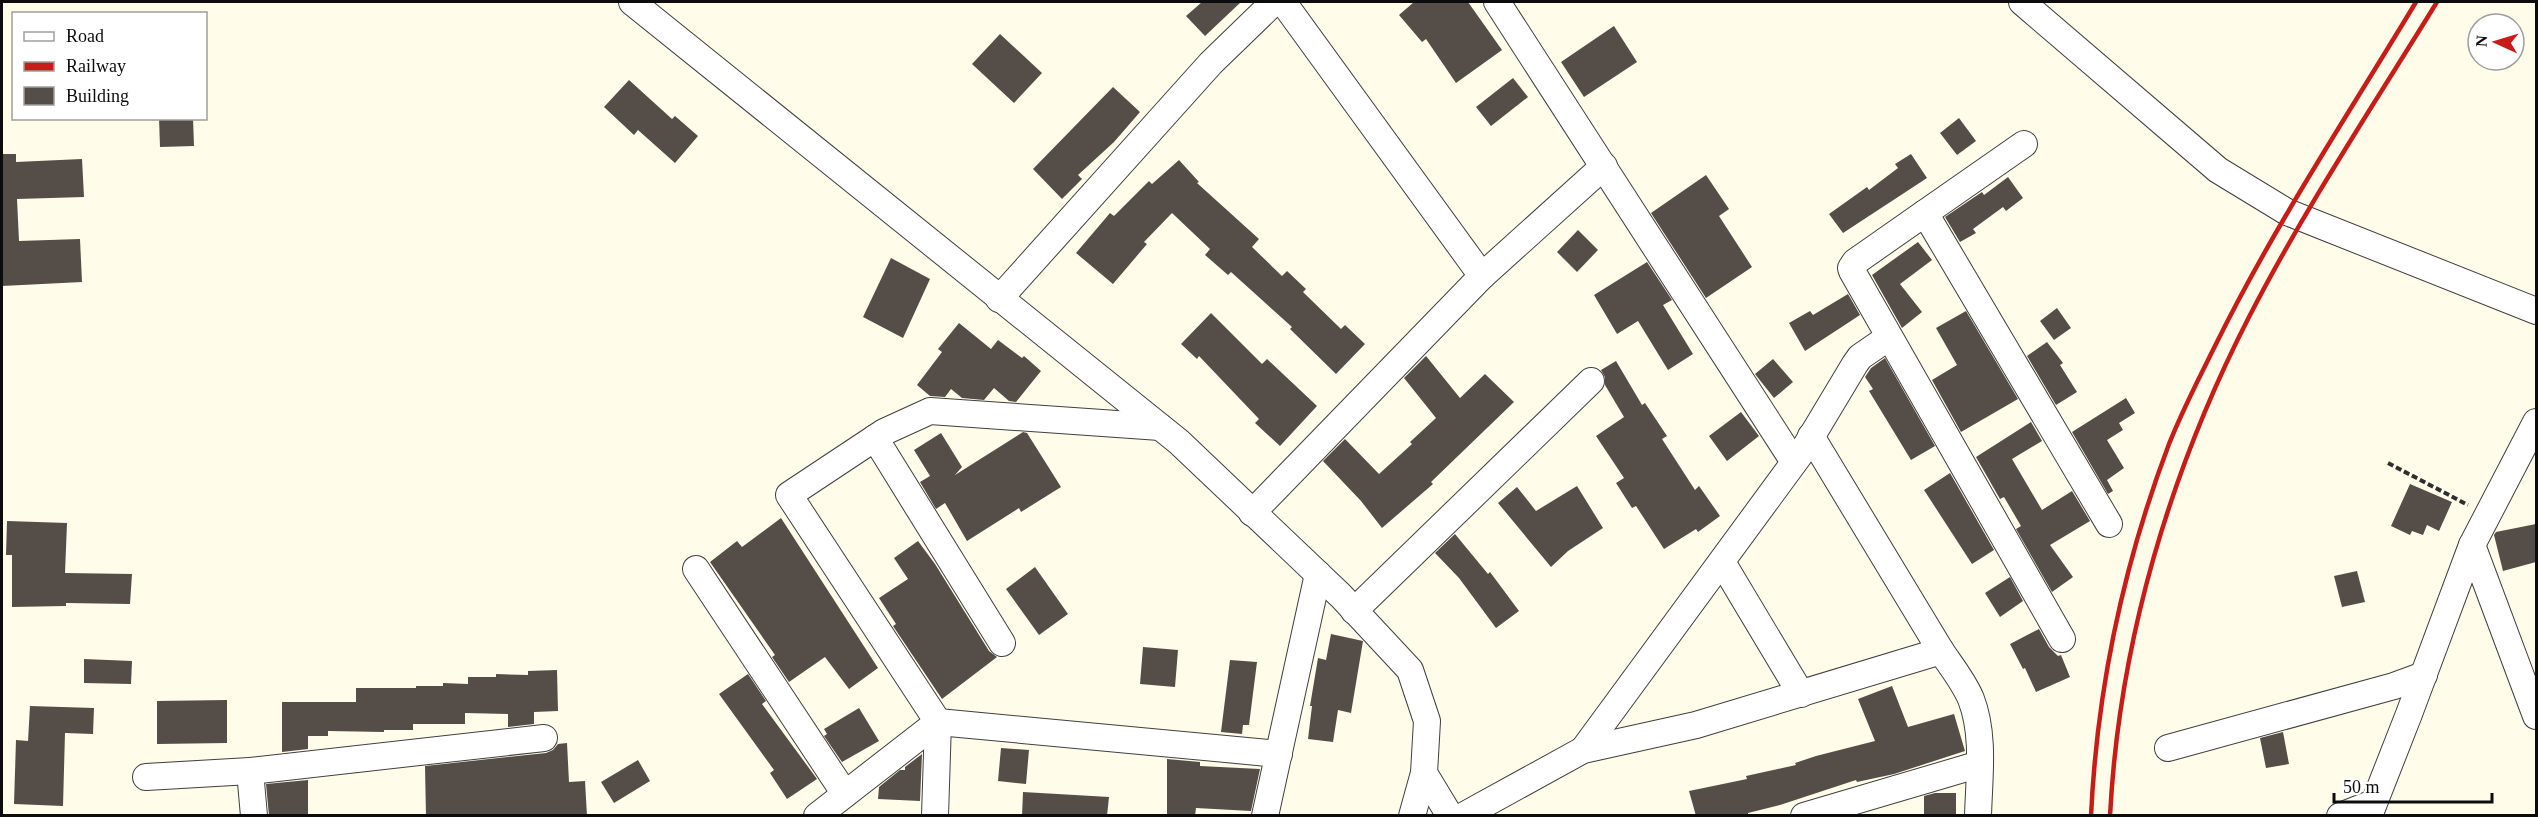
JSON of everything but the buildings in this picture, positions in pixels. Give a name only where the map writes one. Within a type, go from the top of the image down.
[{"type":"street","points":[[632,2],[1160,427],[1354,610],[1410,670],[1427,721],[1424,773],[1412,816]]},
{"type":"street","points":[[999,299],[1211,63],[1274,2]]},
{"type":"street","points":[[1283,2],[1482,276]]},
{"type":"street","points":[[1497,2],[1794,462]]},
{"type":"street","points":[[2022,2],[2218,170],[2288,212],[2536,311]]},
{"type":"street","points":[[2024,144],[1855,262],[1851,268],[2062,639]]},
{"type":"street","points":[[1252,513],[1482,276],[1604,166]]},
{"type":"street","points":[[1925,213],[2109,524]]},
{"type":"street","points":[[1583,750],[1794,462],[1860,357],[1889,337]]},
{"type":"street","points":[[1354,610],[1591,381]]},
{"type":"street","points":[[935,816],[938,722],[789,495],[875,438],[930,411],[1160,427]]},
{"type":"street","points":[[2340,816],[2371,809],[2472,545],[2536,422]]},
{"type":"street","points":[[1811,436],[1970,697],[1978,724],[1980,764],[1978,816]]},
{"type":"street","points":[[875,438],[1002,643]]},
{"type":"street","points":[[2472,545],[2536,716]]},
{"type":"street","points":[[1722,562],[1801,694]]},
{"type":"street","points":[[696,569],[844,794]]},
{"type":"street","points":[[1265,816],[1318,574]]},
{"type":"street","points":[[1463,816],[1583,750],[1696,724],[1941,651]]},
{"type":"street","points":[[2168,748],[2394,686],[2424,675]]},
{"type":"street","points":[[817,816],[938,722],[1278,754]]},
{"type":"street","points":[[146,777],[250,771],[544,738]]},
{"type":"street","points":[[1804,816],[1871,806],[1980,764]]},
{"type":"street","points":[[250,771],[254,816]]},
{"type":"street","points":[[1424,773],[1450,816]]},
{"type":"path","points":[[2388,463],[2488,515]]},
{"type":"railway","points":[[2091,816],[2099,721],[2115,627],[2139,534],[2169,444],[2203,370],[2262,258],[2312,171],[2416,2]]},
{"type":"railway","points":[[2110,816],[2115,751],[2124,686],[2137,622],[2153,559],[2195,435],[2249,317],[2293,236],[2437,2]]}]
